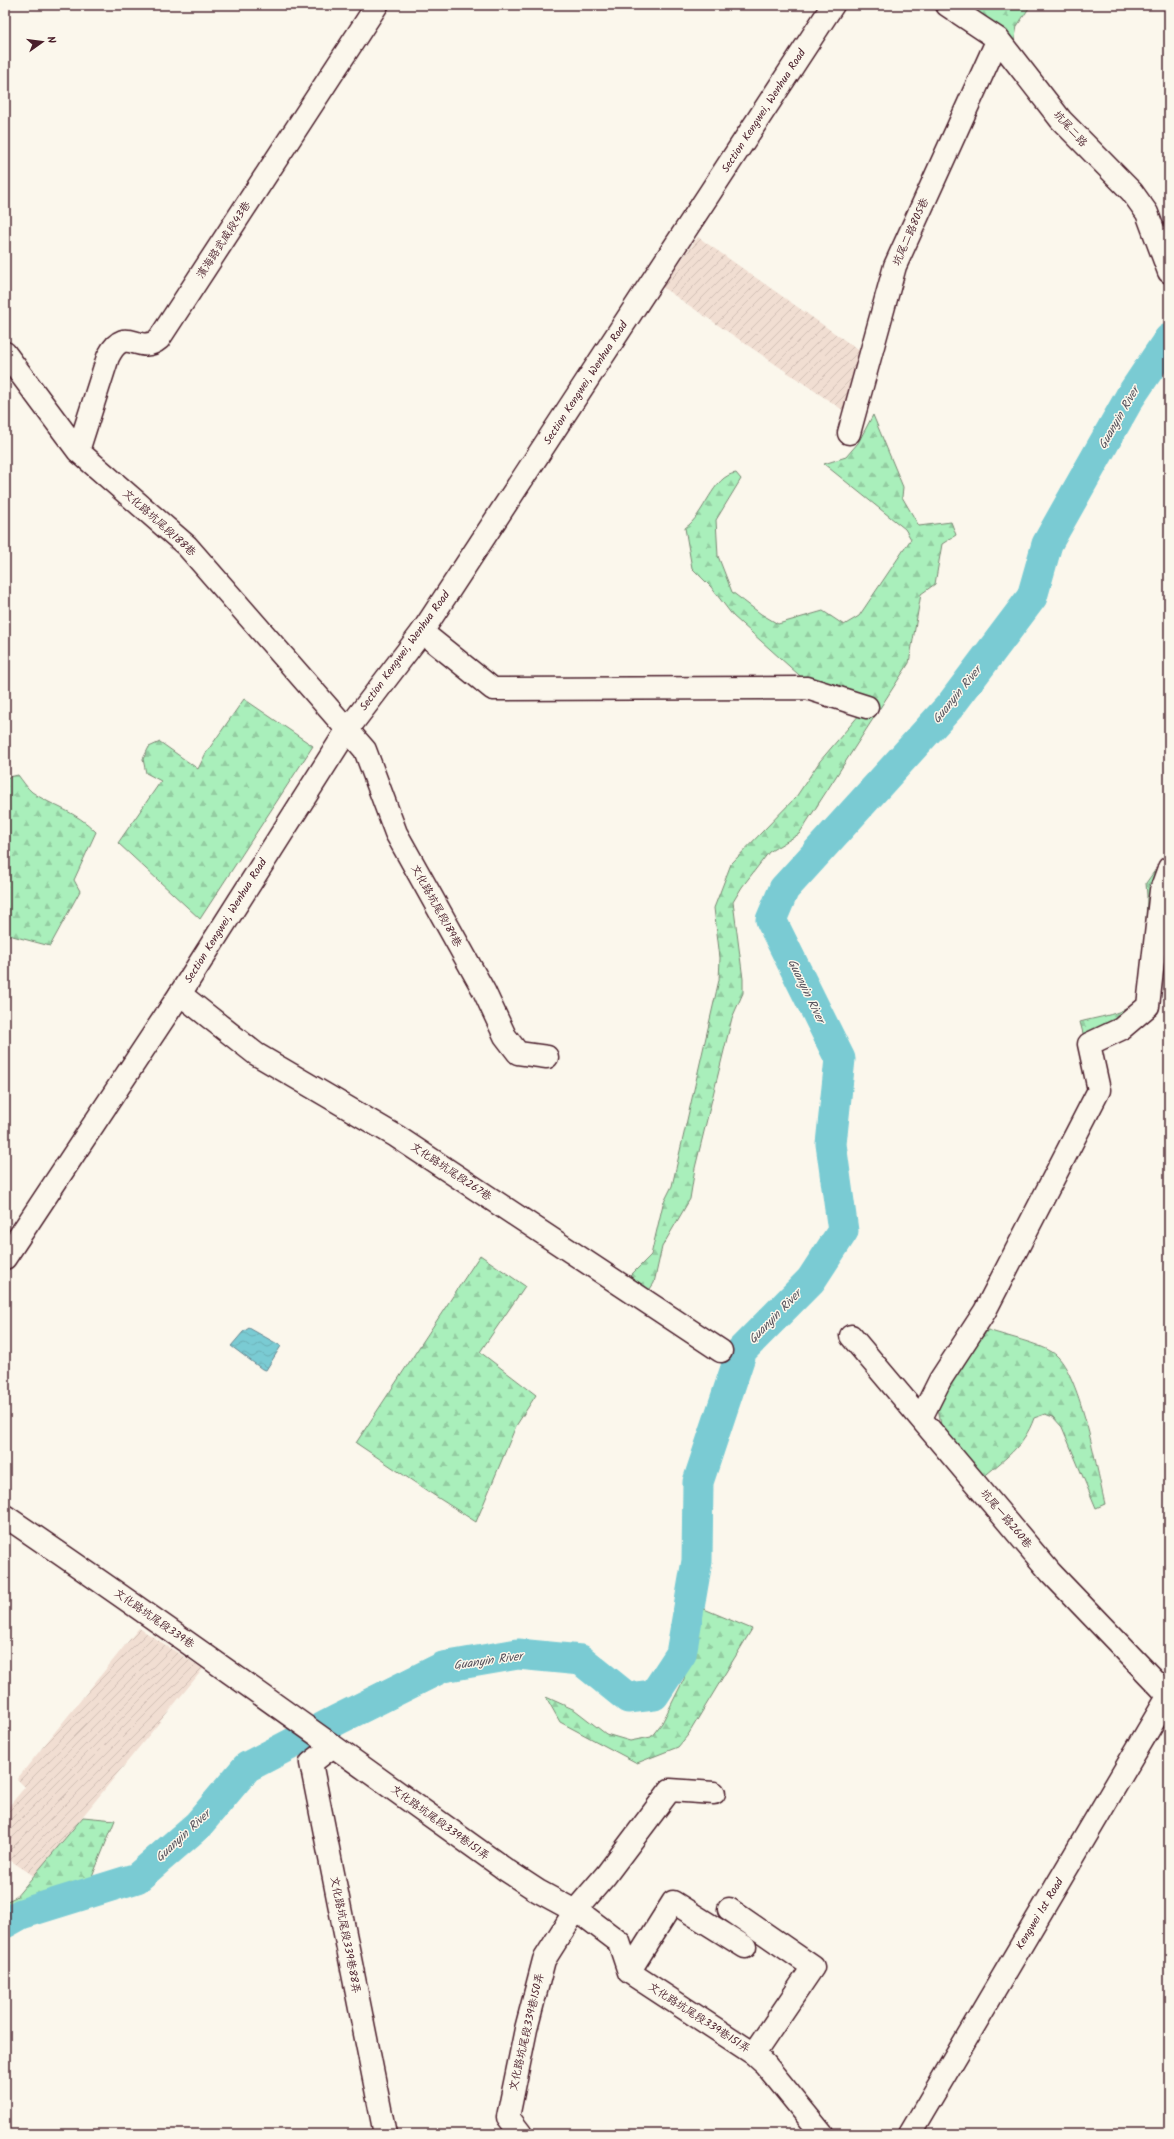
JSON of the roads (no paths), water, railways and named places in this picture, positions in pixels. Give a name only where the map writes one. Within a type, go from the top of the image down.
[{"type":"street","name":"濱海路武威段43巷","points":[[78,451],[112,348],[118,342],[126,339],[146,345],[153,344],[159,339],[377,5]]},
{"type":"street","name":"Section Kengwei, Wenhua Road","points":[[5,1258],[180,994],[348,729],[422,632],[833,5]]},
{"type":"street","name":"坑尾二路","points":[[947,5],[998,39],[1061,120],[1132,192],[1147,213],[1169,272]]},
{"type":"street","name":"坑尾二路805巷","points":[[849,433],[895,266],[998,39]]},
{"type":"street","name":"文化路坑尾段188巷","points":[[5,353],[78,451],[187,546],[348,729]]},
{"type":"street","points":[[422,632],[492,689],[807,688],[867,707]]},
{"type":"street","name":"文化路坑尾段189巷","points":[[348,729],[365,750],[396,833],[484,991],[505,1036],[518,1053],[547,1057]]},
{"type":"street","points":[[921,1418],[940,1380],[986,1311],[1099,1090],[1089,1044],[1121,1029],[1148,1006],[1161,890],[1169,868]]},
{"type":"street","name":"文化路坑尾段267巷","points":[[180,994],[256,1054],[396,1136],[721,1351]]},
{"type":"street","name":"坑尾一路260巷","points":[[851,1336],[1051,1573],[1169,1695]]},
{"type":"street","name":"文化路坑尾段339巷","points":[[5,1516],[150,1615],[330,1745]]},
{"type":"street","name":"Kengwei 1st Road","points":[[910,2134],[1169,1695]]},
{"type":"street","name":"文化路坑尾段339巷151弄","points":[[330,1745],[506,1870],[575,1911],[619,1942],[629,1972],[754,2054],[765,2064],[822,2134]]},
{"type":"street","name":"文化路坑尾段339巷88弄","points":[[330,1745],[311,1763],[385,2134]]},
{"type":"street","points":[[575,1911],[606,1874],[670,1790],[714,1793]]},
{"type":"street","points":[[629,1972],[673,1902],[744,1947]]},
{"type":"street","points":[[729,1909],[813,1967],[754,2054]]},
{"type":"street","name":"文化路坑尾段339巷150弄","points":[[521,2134],[508,2117],[526,2029],[544,1960],[575,1911]]},
{"type":"water","points":[[249,1328],[281,1346],[266,1370],[262,1369],[231,1346],[243,1332]]},
{"type":"waterway","name":"Guanyin River","points":[[5,1923],[21,1914],[137,1878],[198,1825],[247,1767],[443,1667],[518,1654],[581,1660],[628,1698],[654,1695],[681,1654],[697,1561],[698,1482],[742,1350],[811,1280],[843,1231],[831,1144],[840,1059],[771,920],[784,889],[950,706],[1032,597],[1047,544],[1130,397],[1169,339]]}]
